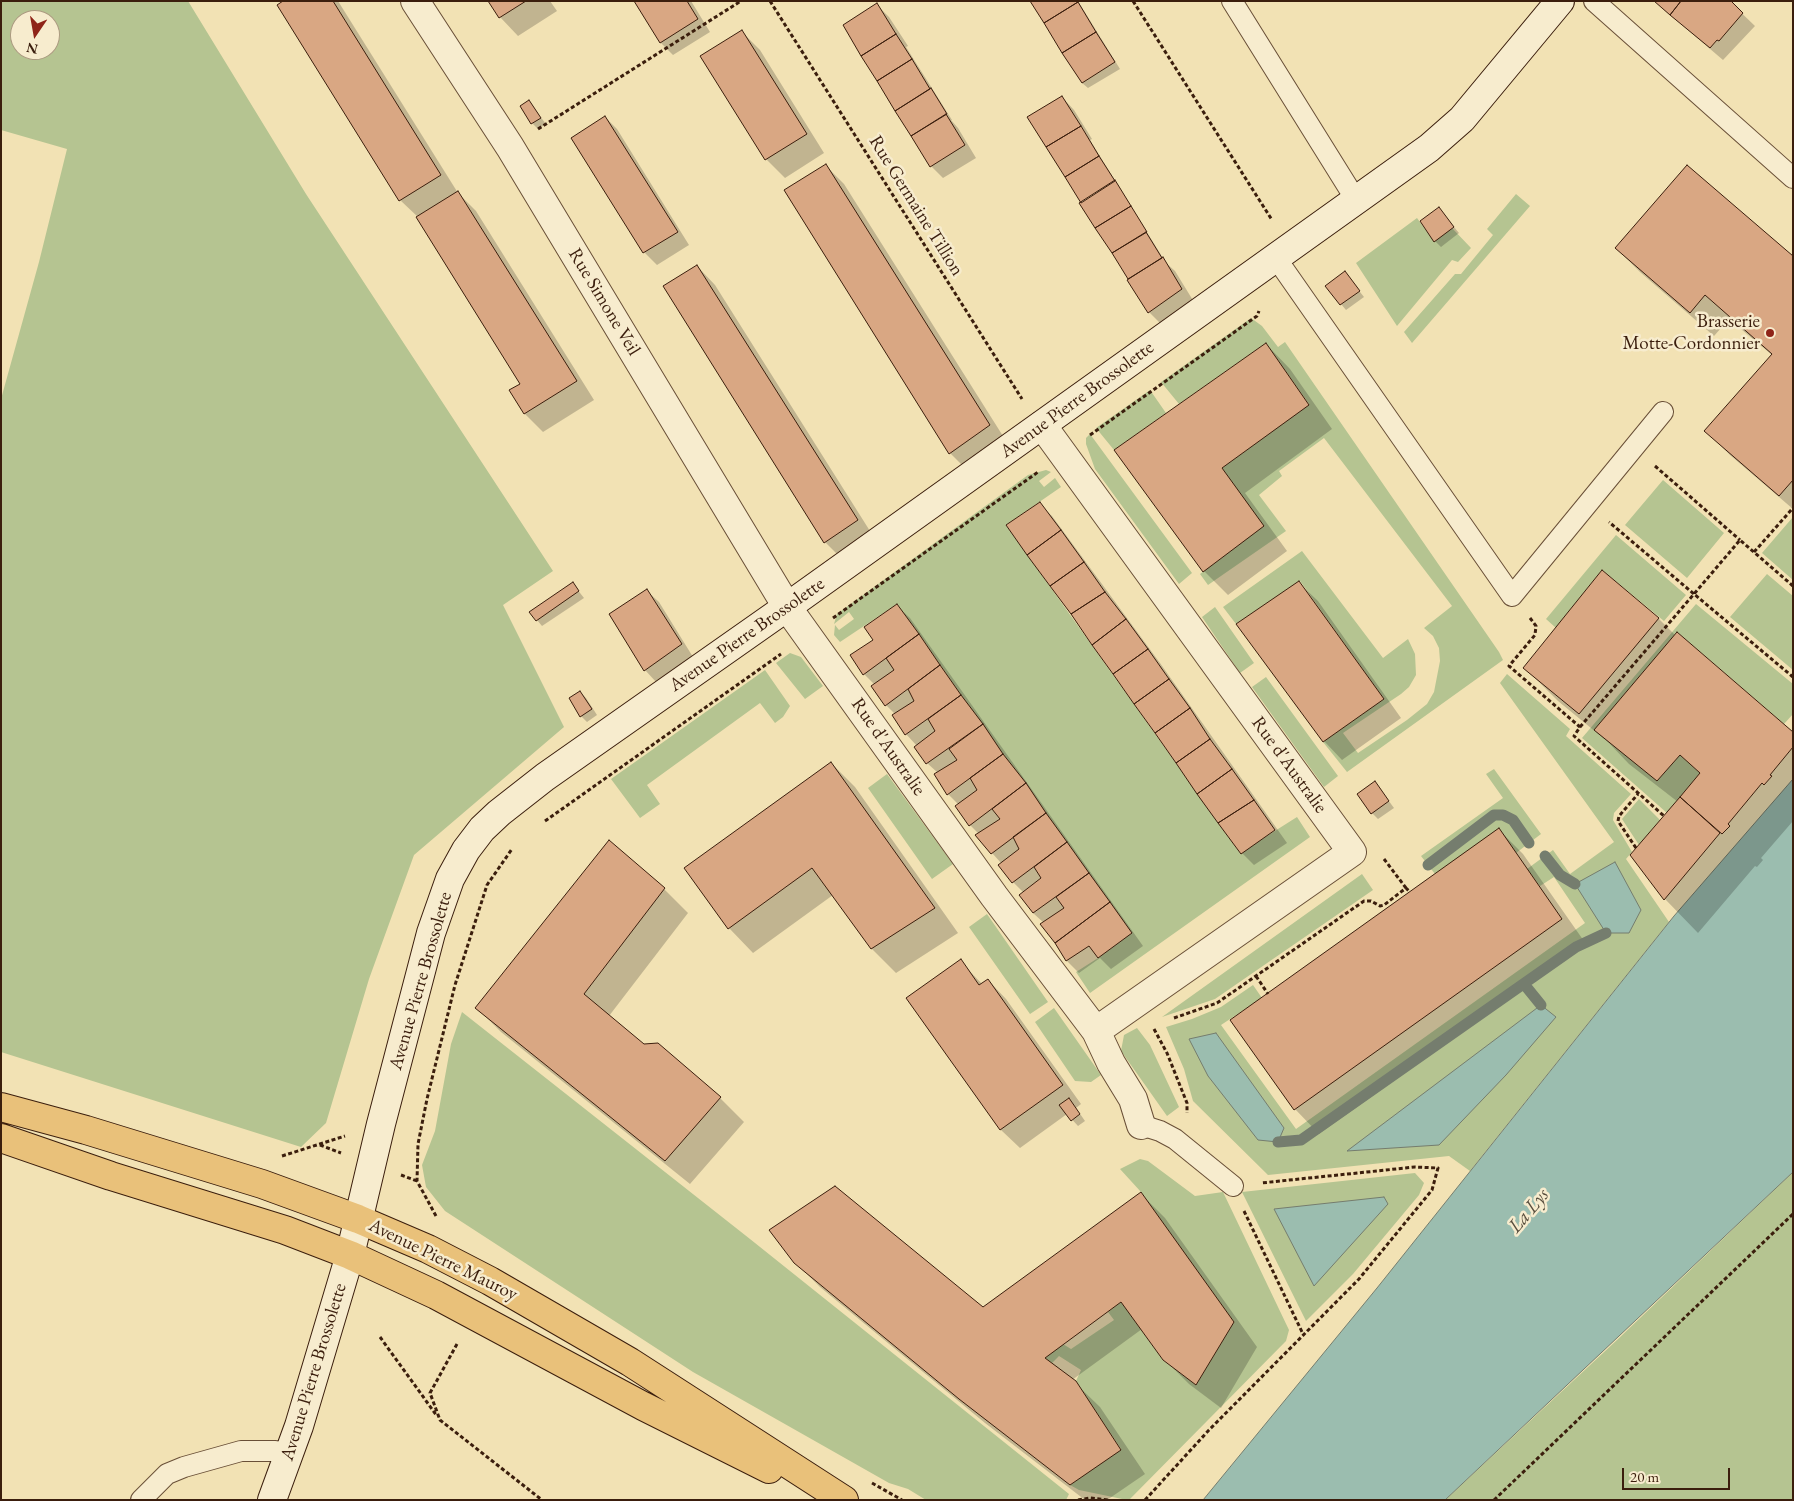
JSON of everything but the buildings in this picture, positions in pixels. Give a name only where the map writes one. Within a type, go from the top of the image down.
[{"type":"main road","name":"Avenue Pierre Mauroy","points":[[1,1108],[86,1130],[262,1184],[358,1219],[460,1264],[558,1319],[696,1404],[844,1500]]},
{"type":"main road","name":"Avenue Pierre Mauroy","points":[[1,1138],[111,1176],[285,1230],[350,1255],[436,1295],[643,1406],[832,1500]]},
{"type":"street","name":"Rue Simone Veil","points":[[415,1],[510,147],[787,607]]},
{"type":"street","name":"Avenue Pierre Brossolette","points":[[272,1500],[290,1453],[350,1255],[381,1124],[431,933],[440,904],[458,864],[477,836],[499,813],[545,777],[787,607],[1429,148],[1462,119],[1560,1]]},
{"type":"street","name":"Rue d'Australie","points":[[1042,425],[1352,852],[1096,1031]]},
{"type":"street","name":"Rue d'Australie","points":[[787,607],[994,896],[1096,1031],[1111,1064],[1133,1098],[1141,1125]]},
{"type":"lane","points":[[1232,1],[1356,200]]},
{"type":"lane","points":[[1594,1],[1793,178]]},
{"type":"lane","points":[[1283,253],[1512,596],[1663,412]]},
{"type":"lane","points":[[1141,1125],[1160,1131],[1175,1139],[1233,1186]]},
{"type":"lane","points":[[141,1500],[167,1474],[184,1468],[241,1451],[290,1453]]},
{"type":"path","points":[[510,147],[742,1]]},
{"type":"path","name":"Rue Germaine Tillion","points":[[770,1],[1022,399],[1042,425]]},
{"type":"path","points":[[1133,1],[1283,253]]},
{"type":"path","points":[[541,824],[1257,316]]},
{"type":"path","points":[[1652,464],[1793,586]]},
{"type":"path","points":[[1754,552],[1793,508]]},
{"type":"path","points":[[1606,519],[1793,677]]},
{"type":"path","points":[[1664,816],[1574,736],[1740,540]]},
{"type":"path","points":[[1535,635],[1509,666],[1580,727]]},
{"type":"path","points":[[1636,848],[1618,821],[1618,816],[1638,794]]},
{"type":"path","points":[[438,1219],[417,1181],[418,1144],[427,1099],[456,985],[487,885],[517,842]]},
{"type":"path","points":[[1394,872],[1410,892]]},
{"type":"path","points":[[1172,1019],[1217,1003],[1364,900],[1371,901],[1380,906],[1384,905],[1406,888]]},
{"type":"path","points":[[1256,976],[1268,994]]},
{"type":"path","points":[[1137,1002],[1167,1053],[1187,1103],[1187,1115],[1175,1139]]},
{"type":"path","points":[[1154,1028],[1159,1025]]},
{"type":"path","points":[[274,1158],[381,1124]]},
{"type":"path","points":[[1145,1500],[1209,1430],[1359,1279],[1432,1190],[1438,1168],[1414,1167],[1233,1186],[1303,1334]]},
{"type":"path","points":[[1494,1500],[1793,1214]]},
{"type":"path","points":[[380,1337],[440,1420],[542,1500]]},
{"type":"path","points":[[440,1420],[430,1393],[458,1340]]},
{"type":"path","points":[[1078,1500],[1090,1498],[1110,1500]]},
{"type":"green space","points":[[1,1],[188,1],[306,194],[553,571],[503,605],[564,727],[414,855],[369,979],[326,1123],[301,1147],[1,1052],[1,399],[39,262],[67,149],[1,130]]},
{"type":"green space","points":[[1516,194],[1530,206],[1412,343],[1404,332],[1455,274],[1461,274],[1493,235],[1487,229]]},
{"type":"green space","points":[[1417,218],[1434,241],[1452,228],[1471,248],[1458,262],[1452,260],[1397,326],[1356,263]]},
{"type":"green space","points":[[1251,318],[1262,326],[1278,347],[1285,342],[1503,660],[1347,772],[1323,742],[1384,699],[1300,581],[1236,624],[1223,607],[1302,551],[1383,658],[1408,639],[1415,654],[1416,675],[1409,687],[1401,694],[1343,733],[1358,753],[1427,704],[1434,692],[1440,661],[1439,648],[1433,636],[1424,628],[1452,606],[1324,438],[1279,471],[1282,476],[1259,495],[1286,531],[1208,585],[1200,574],[1263,526],[1222,468],[1309,404],[1266,343],[1179,404],[1161,382]]},
{"type":"green space","points":[[1150,390],[1166,413],[1114,450],[1096,428]]},
{"type":"green space","points":[[1090,434],[1192,573],[1179,584],[1095,469],[1086,444],[1086,438]]},
{"type":"green space","points":[[1046,470],[1051,472],[1039,481],[1044,487],[1055,478],[1061,487],[1006,525],[1240,853],[1297,817],[1310,837],[1090,993],[1076,972],[1131,933],[919,634],[897,604],[840,642],[834,635],[835,625],[839,630],[854,619],[849,612],[834,624],[837,614],[1028,475]]},
{"type":"green space","points":[[1663,480],[1724,533],[1687,578],[1625,525]]},
{"type":"green space","points":[[1793,517],[1793,580],[1762,553]]},
{"type":"green space","points":[[1616,535],[1686,595],[1664,621],[1602,570],[1556,628],[1546,619]]},
{"type":"green space","points":[[1767,574],[1793,596],[1793,670],[1730,617]]},
{"type":"green space","points":[[1696,604],[1793,684],[1793,714],[1784,724],[1677,632],[1594,730],[1657,780],[1680,755],[1700,773],[1667,813],[1582,738]]},
{"type":"green space","points":[[1215,607],[1254,663],[1240,673],[1202,617]]},
{"type":"green space","points":[[790,653],[801,657],[823,686],[805,699],[776,663]]},
{"type":"green space","points":[[765,670],[790,706],[783,717],[775,723],[760,703],[647,785],[660,804],[640,818],[611,779]]},
{"type":"green space","points":[[1507,674],[1570,729],[1566,736],[1631,794],[1614,813],[1613,820],[1632,852],[1626,859],[1669,922],[1470,1171],[1449,1156],[1268,1175],[1193,1101],[1184,1069],[1166,1027],[1221,1007],[1253,985],[1262,998],[1221,1025],[1296,1129],[1585,923],[1554,877],[1540,886],[1527,869],[1553,850],[1570,874],[1614,842],[1500,683]]},
{"type":"green space","points":[[1266,677],[1338,776],[1324,787],[1252,687]]},
{"type":"green space","points":[[1494,769],[1541,834],[1516,853],[1435,874],[1421,856],[1503,798],[1486,774]]},
{"type":"green space","points":[[887,774],[953,864],[932,879],[868,788]]},
{"type":"green space","points":[[1639,799],[1660,820],[1639,845],[1622,819]]},
{"type":"green space","points":[[1362,874],[1373,890],[1215,999],[1162,1017]]},
{"type":"green space","points":[[987,914],[1048,1002],[1030,1014],[969,927]]},
{"type":"green space","points":[[1054,1008],[1101,1075],[1091,1082],[1075,1081],[1035,1022]]},
{"type":"green space","points":[[462,1012],[1069,1494],[1066,1500],[926,1500],[908,1489],[889,1483],[693,1372],[445,1211],[426,1187],[422,1165],[435,1131],[451,1044]]},
{"type":"green space","points":[[1137,1028],[1150,1045],[1179,1107],[1167,1116],[1121,1051],[1124,1035]]},
{"type":"green space","points":[[1140,1159],[1148,1161],[1195,1196],[1223,1192],[1289,1330],[1286,1341],[1127,1500],[1079,1490],[1070,1485],[1121,1449],[1076,1381],[1081,1370],[1059,1356],[1052,1363],[1045,1358],[1063,1344],[1071,1349],[1114,1320],[1108,1312],[1121,1302],[1163,1360],[1196,1385],[1234,1322],[1141,1192],[1120,1169]]},
{"type":"green space","points":[[1793,1172],[1793,1500],[1445,1500],[1617,1340]]},
{"type":"green space","points":[[1415,1173],[1424,1183],[1419,1195],[1353,1274],[1306,1321],[1242,1192]]},
{"type":"water","name":"La Lys","points":[[1793,779],[1793,1172],[1445,1500],[1203,1500],[1377,1288],[1674,916]]},
{"type":"water","points":[[1615,862],[1641,910],[1629,933],[1606,933],[1575,884]]},
{"type":"water","points":[[1541,1005],[1556,1017],[1506,1075],[1439,1145],[1347,1151]]},
{"type":"water","points":[[1216,1033],[1284,1128],[1278,1142],[1258,1140],[1208,1076],[1189,1039]]},
{"type":"water","points":[[1384,1197],[1388,1204],[1314,1286],[1274,1209]]},
{"type":"waterway","points":[[1428,865],[1494,815],[1503,815],[1513,820],[1529,843]]},
{"type":"waterway","points":[[1545,856],[1560,875],[1575,884]]},
{"type":"waterway","points":[[1278,1142],[1301,1140],[1576,947],[1606,933]]},
{"type":"waterway","points":[[1524,984],[1541,1005]]},
{"type":"place","name":"Brasserie Motte-Cordonnier","points":[[1770,333]]}]
